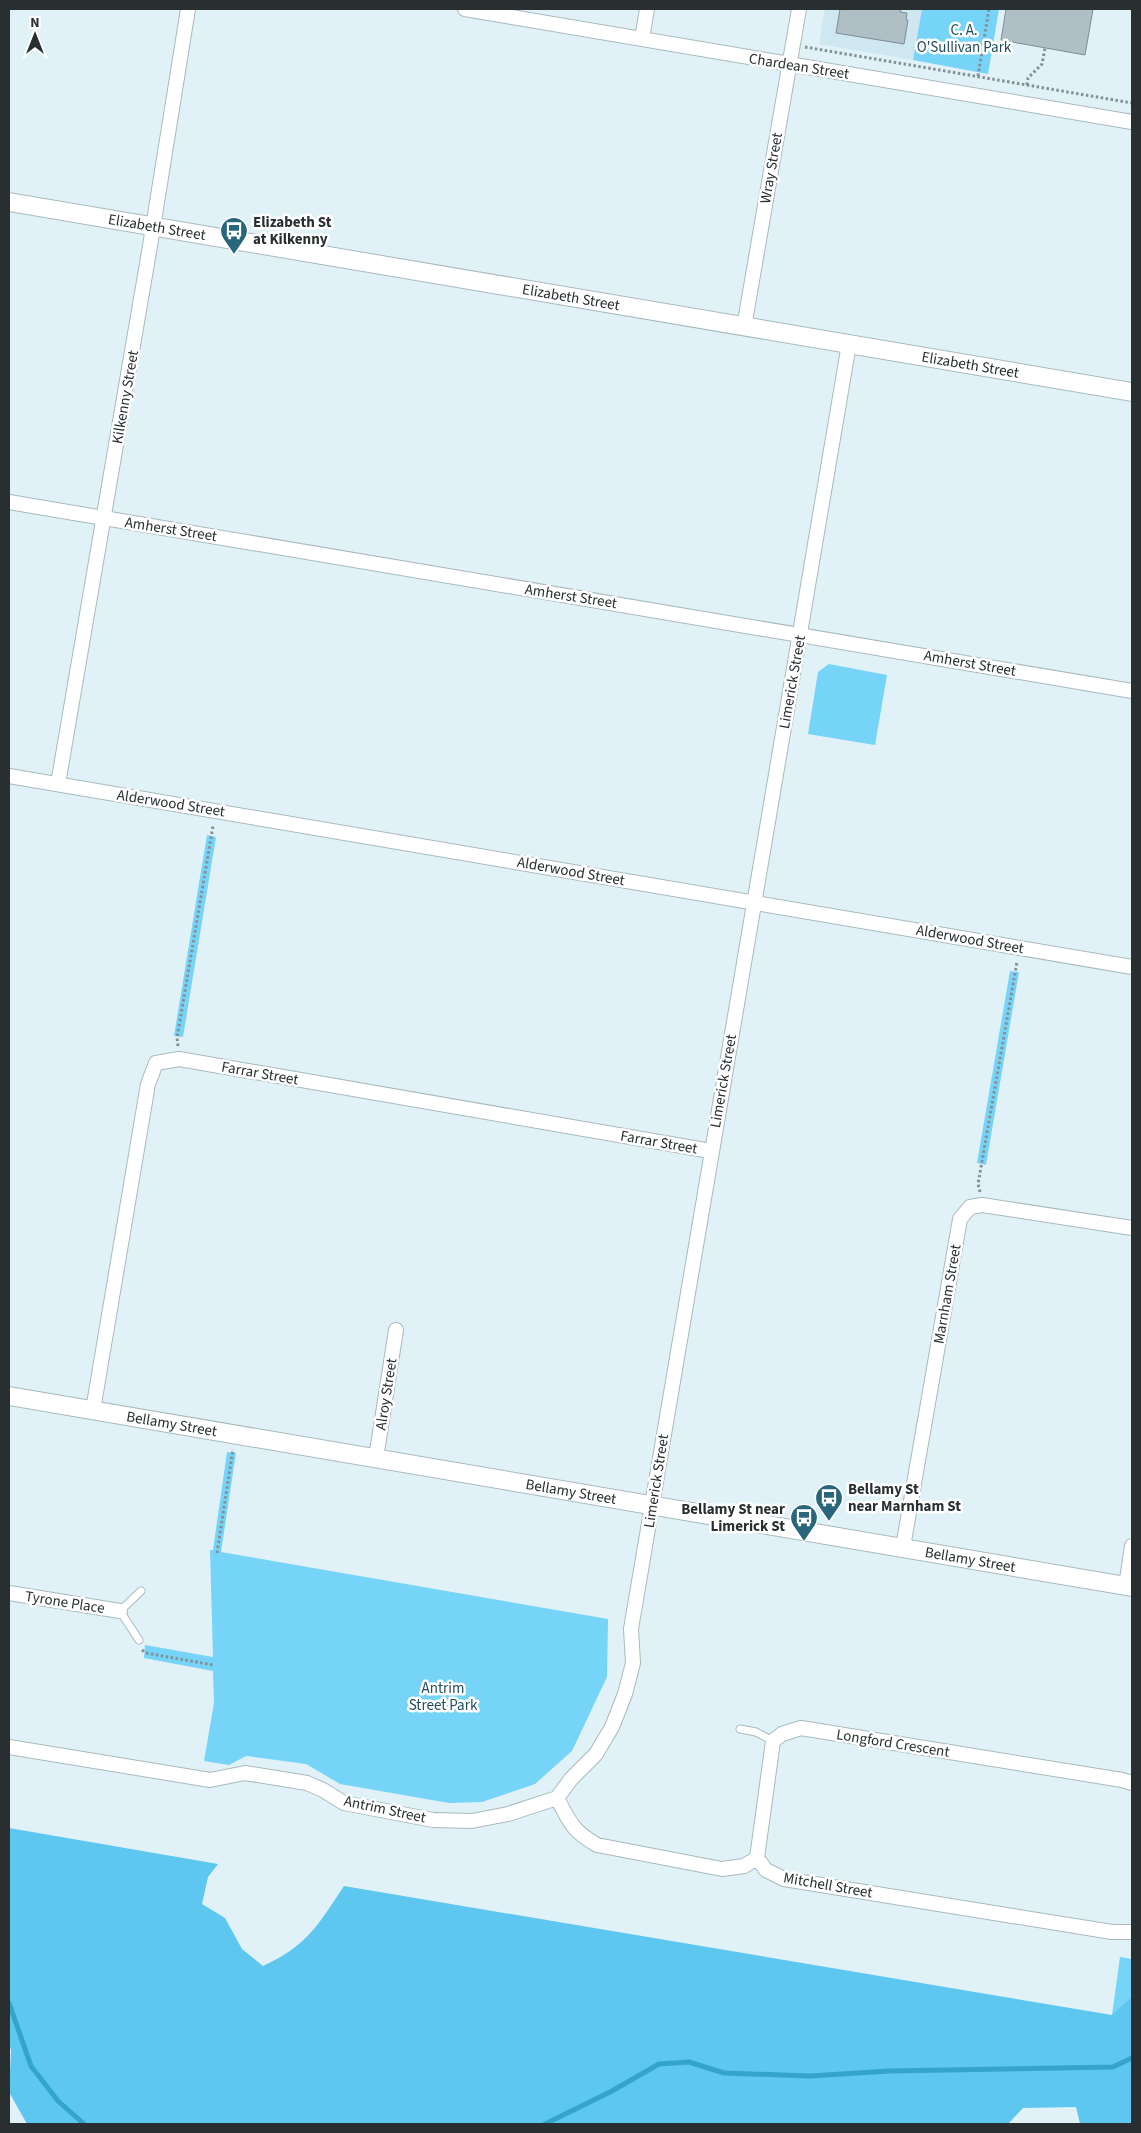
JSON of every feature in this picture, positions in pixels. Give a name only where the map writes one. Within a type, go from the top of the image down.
[{"type":"street","name":"Kilkenny Street","points":[[58,784],[154,226],[188,9]]},
{"type":"street","name":"Chardean Street","points":[[465,9],[789,65],[976,94],[1132,122]]},
{"type":"street","points":[[642,40],[647,9]]},
{"type":"street","name":"Wray Street","points":[[744,327],[799,9]]},
{"type":"street","name":"Elizabeth Street","points":[[9,202],[1132,392]]},
{"type":"street","name":"Limerick Street","points":[[557,1798],[571,1779],[596,1754],[612,1727],[625,1694],[633,1663],[631,1630],[849,344]]},
{"type":"street","name":"Amherst Street","points":[[9,502],[1132,691]]},
{"type":"street","name":"Alderwood Street","points":[[9,776],[1132,967]]},
{"type":"street","name":"Farrar Street","points":[[93,1410],[148,1084],[156,1063],[179,1059],[711,1151]]},
{"type":"street","points":[[982,1205],[1132,1228]]},
{"type":"street","name":"Marnham Street","points":[[903,1547],[960,1220],[970,1207],[982,1205]]},
{"type":"street","name":"Alroy Street","points":[[376,1458],[396,1330]]},
{"type":"street","name":"Bellamy Street","points":[[9,1396],[1129,1586]]},
{"type":"street","points":[[1129,1586],[1132,1546]]},
{"type":"street","name":"Tyrone Place","points":[[9,1593],[120,1611]]},
{"type":"street","name":"Longford Crescent","points":[[773,1741],[782,1734],[801,1728],[1132,1783]]},
{"type":"street","points":[[557,1798],[571,1825],[597,1845],[722,1869],[744,1866],[757,1858],[773,1741]]},
{"type":"street","name":"Antrim Street","points":[[9,1747],[210,1780],[244,1773],[307,1783],[344,1803],[433,1820],[472,1821],[508,1814],[557,1798]]},
{"type":"street","name":"Mitchell Street","points":[[757,1858],[766,1870],[784,1879],[1112,1932],[1132,1932]]},
{"type":"lane","points":[[139,1640],[120,1611],[141,1591]]},
{"type":"lane","points":[[740,1728],[756,1732],[773,1741]]},
{"type":"path","points":[[978,76],[989,9]]},
{"type":"path","points":[[805,47],[1132,103]]},
{"type":"path","points":[[1027,85],[1028,78],[1042,64],[1045,48]]},
{"type":"path","points":[[179,1059],[176,1038],[215,810]]},
{"type":"path","points":[[982,1205],[978,1184],[1019,948]]},
{"type":"path","points":[[217,1553],[236,1434]]},
{"type":"path","points":[[139,1640],[142,1650],[146,1653],[213,1665]]},
{"type":"shaded area","points":[[825,9],[922,9],[913,60],[819,44]]},
{"type":"shaded area","points":[[9,1828],[218,1864],[208,1877],[202,1904],[225,1918],[242,1949],[263,1966],[302,1942],[319,1923],[344,1886],[1112,2015],[1132,1997],[1132,2124],[1080,2124],[1076,2107],[1023,2108],[1008,2124],[27,2124],[9,2092],[11,2051],[9,2041]]},
{"type":"green space","name":"C. A. O'Sullivan Park","points":[[922,9],[999,9],[988,74],[913,60]]},
{"type":"green space","points":[[829,664],[887,675],[875,745],[808,734],[818,672]]},
{"type":"green space","points":[[207,835],[216,837],[183,1037],[174,1036]]},
{"type":"green space","points":[[1010,971],[1019,972],[986,1165],[977,1163]]},
{"type":"green space","name":"Antrim Street Park","points":[[227,1452],[236,1453],[221,1552],[608,1619],[607,1677],[572,1751],[535,1784],[482,1802],[449,1803],[340,1784],[306,1764],[246,1756],[229,1765],[204,1761],[214,1703],[213,1671],[144,1658],[145,1645],[213,1657],[210,1550],[213,1550]]},
{"type":"green space","points":[[1120,1957],[1132,1959],[1132,2019],[1112,2015]]},
{"type":"building","points":[[840,9],[901,9],[900,12],[907,13],[906,20],[908,20],[904,44],[836,33]]},
{"type":"building","points":[[1006,9],[1093,9],[1085,55],[1001,40]]},
{"type":"waterway","points":[[9,2003],[31,2066],[58,2101],[84,2124]]},
{"type":"waterway","points":[[545,2124],[612,2091],[659,2064],[689,2062],[724,2073],[810,2076],[889,2071],[1113,2067],[1132,2058]]},
{"type":"place","name":"Elizabeth St at Kilkenny","points":[[234,255]]},
{"type":"place","name":"Bellamy St near Marnham St","points":[[829,1522]]},
{"type":"place","name":"Bellamy St near Limerick St","points":[[804,1542]]}]
